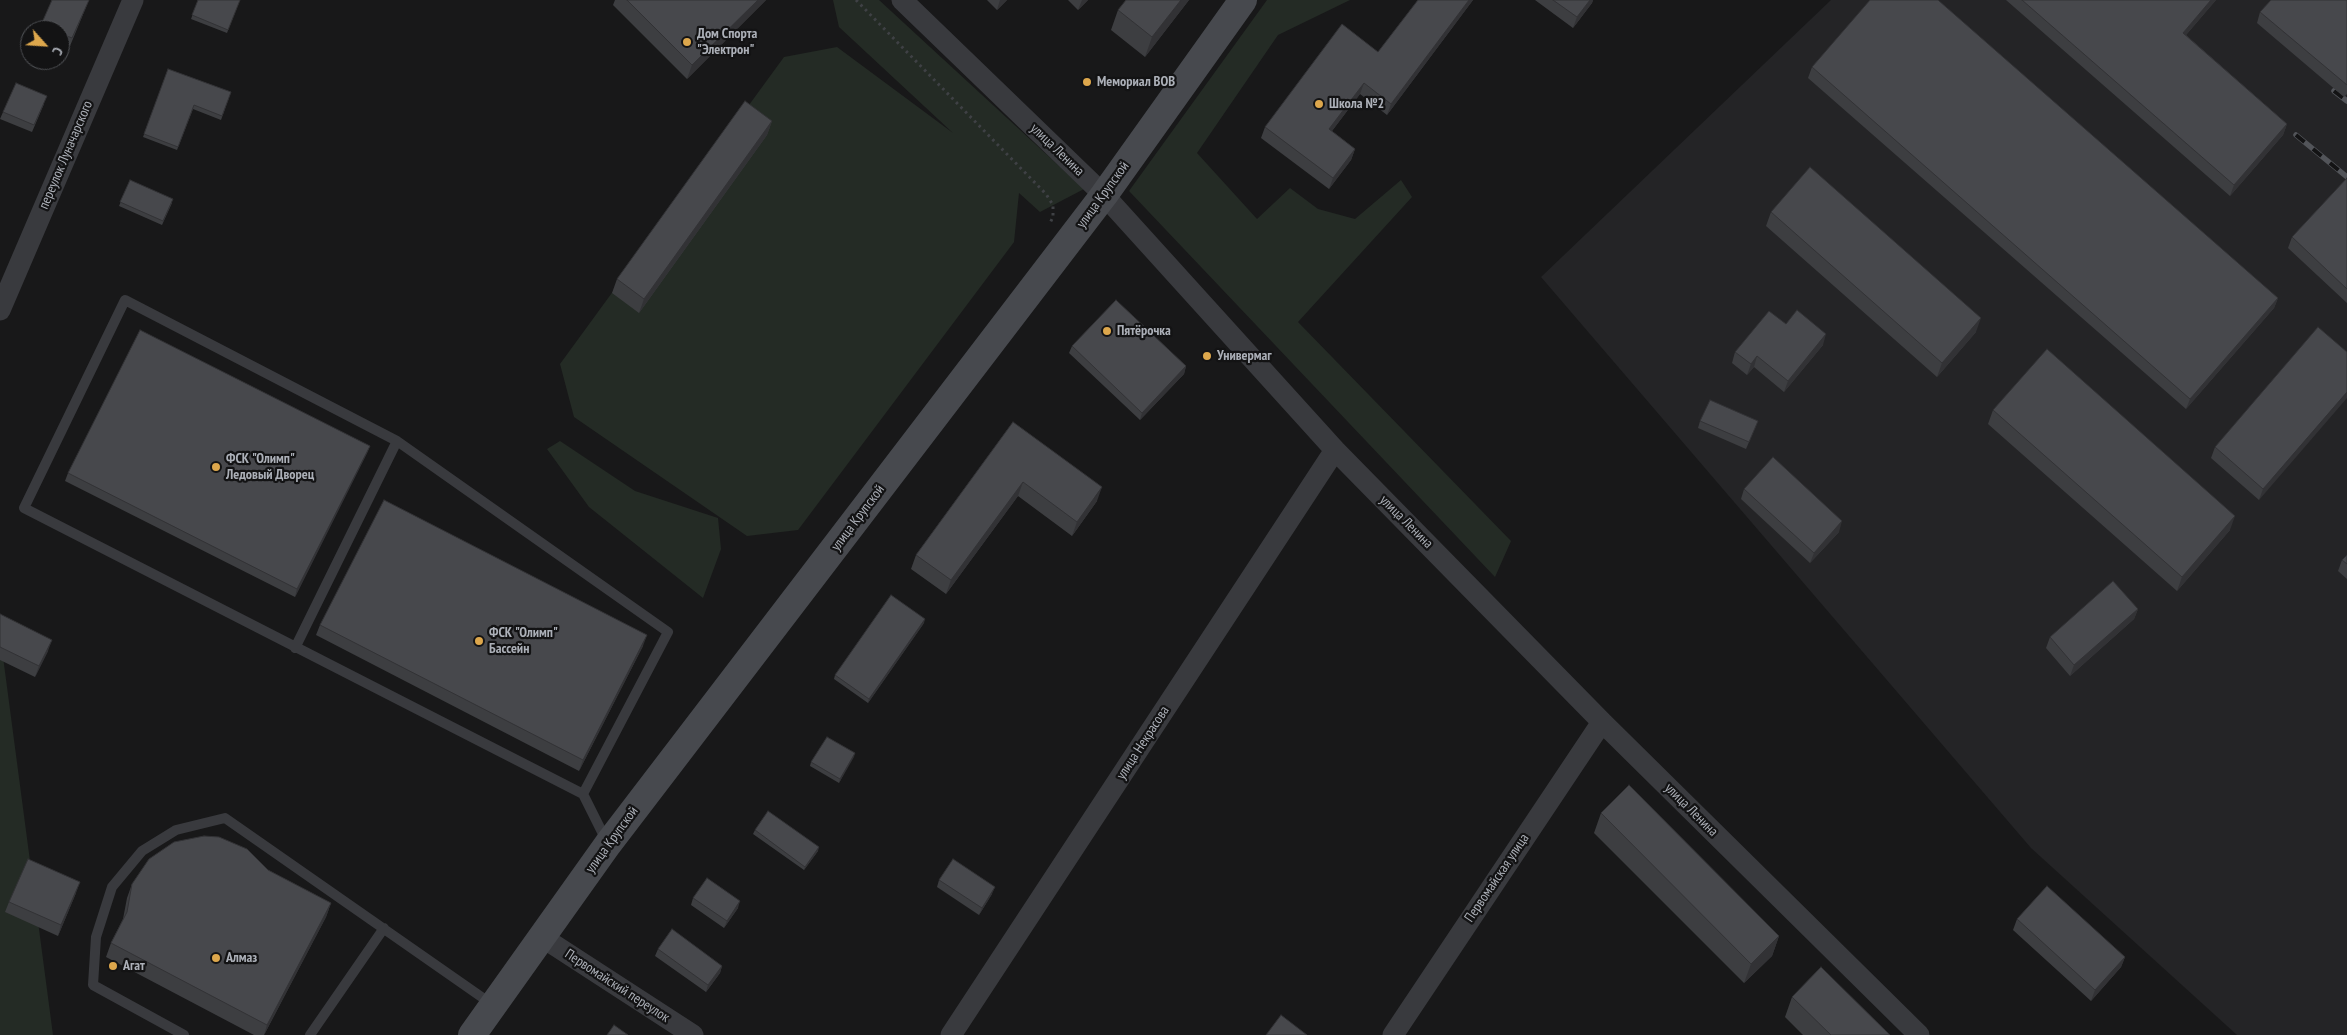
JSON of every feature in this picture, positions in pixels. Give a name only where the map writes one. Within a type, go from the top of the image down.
[{"type":"street","name":"переулок Луначарского","points":[[0,310],[133,0]]},
{"type":"street","name":"улица Ленина","points":[[902,0],[1104,195],[1335,450],[1602,722],[1919,1035]]},
{"type":"street","name":"улица Крупской","points":[[472,1035],[608,844],[1104,195],[1243,0]]},
{"type":"street","name":"улица Некрасова","points":[[951,1035],[1335,450]]},
{"type":"street","name":"Первомайская улица","points":[[1393,1035],[1602,722]]},
{"type":"street","name":"Первомайский переулок","points":[[542,937],[692,1035]]},
{"type":"lane","points":[[583,794],[668,632],[397,441],[125,300],[24,508],[294,648],[583,794],[608,844]]},
{"type":"lane","points":[[294,648],[397,441]]},
{"type":"lane","points":[[184,1035],[93,985],[96,937],[112,887],[142,850],[176,830],[224,818],[494,1006]]},
{"type":"lane","points":[[310,1035],[384,928]]},
{"type":"path","points":[[856,0],[1046,194],[1053,206],[1053,216],[1048,230]]},
{"type":"shaded area","points":[[833,0],[879,0],[1084,189],[1040,212],[1019,193],[1014,242],[798,530],[747,536],[574,417],[560,364],[784,57],[837,47],[953,133],[839,27]]},
{"type":"shaded area","points":[[1267,0],[1350,0],[1278,35],[1197,153],[1257,219],[1290,188],[1318,209],[1355,219],[1401,180],[1412,197],[1298,322],[1511,541],[1495,577],[1129,191]]},
{"type":"shaded area","points":[[1831,0],[2347,0],[2347,1035],[2237,1035],[2031,848],[1541,277]]},
{"type":"shaded area","points":[[560,441],[635,491],[718,518],[721,549],[703,598],[589,507],[547,449]]},
{"type":"shaded area","points":[[0,634],[53,1035],[0,1035]]},
{"type":"building","points":[[52,0],[89,0],[72,38],[70,37],[70,20],[43,20]]},
{"type":"building","points":[[198,0],[240,0],[228,30],[192,15]]},
{"type":"building","name":"Дом Спорта \"Электрон\"","points":[[627,0],[758,0],[692,65]]},
{"type":"building","points":[[1126,0],[1181,0],[1152,37],[1118,10]]},
{"type":"building","name":"Школа №2","points":[[1418,0],[1469,0],[1391,104],[1364,83],[1329,129],[1355,149],[1333,178],[1265,127],[1342,24],[1378,52]]},
{"type":"building","points":[[1553,0],[1590,0],[1577,17]]},
{"type":"building","points":[[1870,0],[1938,0],[2278,298],[2190,399],[1812,67]]},
{"type":"building","points":[[2022,0],[2211,0],[2183,33],[2287,124],[2234,185]]},
{"type":"building","points":[[2271,0],[2347,0],[2347,85],[2260,12]]},
{"type":"building","points":[[168,69],[231,92],[222,116],[194,105],[178,147],[144,134]]},
{"type":"building","points":[[16,83],[47,96],[34,125],[3,112]]},
{"type":"building","points":[[745,101],[772,121],[644,299],[617,279]]},
{"type":"building","points":[[1810,167],[1981,318],[1942,363],[1771,212]]},
{"type":"building","points":[[2347,178],[2347,289],[2292,237]]},
{"type":"building","points":[[130,180],[173,199],[163,221],[120,202]]},
{"type":"building","points":[[1116,300],[1186,366],[1142,413],[1072,346]]},
{"type":"building","points":[[1797,310],[1826,334],[1788,381],[1757,356],[1751,364],[1735,352],[1769,311],[1786,324]]},
{"type":"building","points":[[2318,327],[2347,352],[2347,392],[2263,489],[2215,447]]},
{"type":"building","name":"ФСК \"Олимп\" Ледовый Дворец","points":[[140,330],[370,446],[297,589],[68,473]]},
{"type":"building","points":[[2047,349],[2235,516],[2182,577],[1993,410]]},
{"type":"building","points":[[1710,400],[1758,421],[1749,442],[1700,421]]},
{"type":"building","points":[[1013,422],[1102,487],[1077,522],[1023,482],[951,580],[916,555]]},
{"type":"building","points":[[1773,457],[1842,521],[1814,553],[1744,489]]},
{"type":"building","name":"ФСК \"Олимп\" Бассейн","points":[[384,500],[647,635],[583,760],[320,625]]},
{"type":"building","points":[[2347,555],[2347,564],[2342,560]]},
{"type":"building","points":[[2113,581],[2138,609],[2074,665],[2050,637]]},
{"type":"building","points":[[891,595],[925,619],[869,699],[835,675]]},
{"type":"building","points":[[0,614],[52,640],[39,666],[0,647]]},
{"type":"building","points":[[827,737],[855,753],[840,779],[811,762]]},
{"type":"building","points":[[1629,785],[1779,936],[1751,964],[1601,813]]},
{"type":"building","points":[[768,811],[819,847],[805,867],[755,830]]},
{"type":"building","points":[[204,836],[219,837],[247,849],[268,870],[331,903],[267,1025],[111,943],[127,912],[132,884],[149,859],[174,842]]},
{"type":"building","points":[[28,859],[80,882],[61,925],[9,902]]},
{"type":"building","points":[[953,859],[995,887],[982,908],[939,880]]},
{"type":"building","points":[[707,878],[740,901],[727,921],[693,898]]},
{"type":"building","points":[[2047,886],[2125,957],[2095,990],[2017,919]]},
{"type":"building","points":[[672,929],[722,966],[708,985],[658,949]]},
{"type":"building","points":[[1821,967],[1890,1035],[1831,1035],[1792,997]]},
{"type":"building","points":[[1281,1015],[1307,1035],[1266,1035]]},
{"type":"building","points":[[614,1025],[628,1035],[607,1035]]},
{"type":"railway","points":[[2334,91],[2347,101]]},
{"type":"railway","points":[[2296,135],[2347,177]]},
{"type":"place","name":"Дом Спорта \"Электрон\"","points":[[687,42]]},
{"type":"place","name":"Мемориал ВОВ","points":[[1087,82]]},
{"type":"place","name":"Школа №2","points":[[1319,104]]},
{"type":"place","name":"Пятёрочка","points":[[1107,331]]},
{"type":"place","name":"Универмаг","points":[[1207,356]]},
{"type":"place","name":"ФСК \"Олимп\" Ледовый Дворец","points":[[216,467]]},
{"type":"place","name":"ФСК \"Олимп\" Бассейн","points":[[479,641]]},
{"type":"place","name":"Алмаз","points":[[216,958]]},
{"type":"place","name":"Агат","points":[[113,966]]}]
